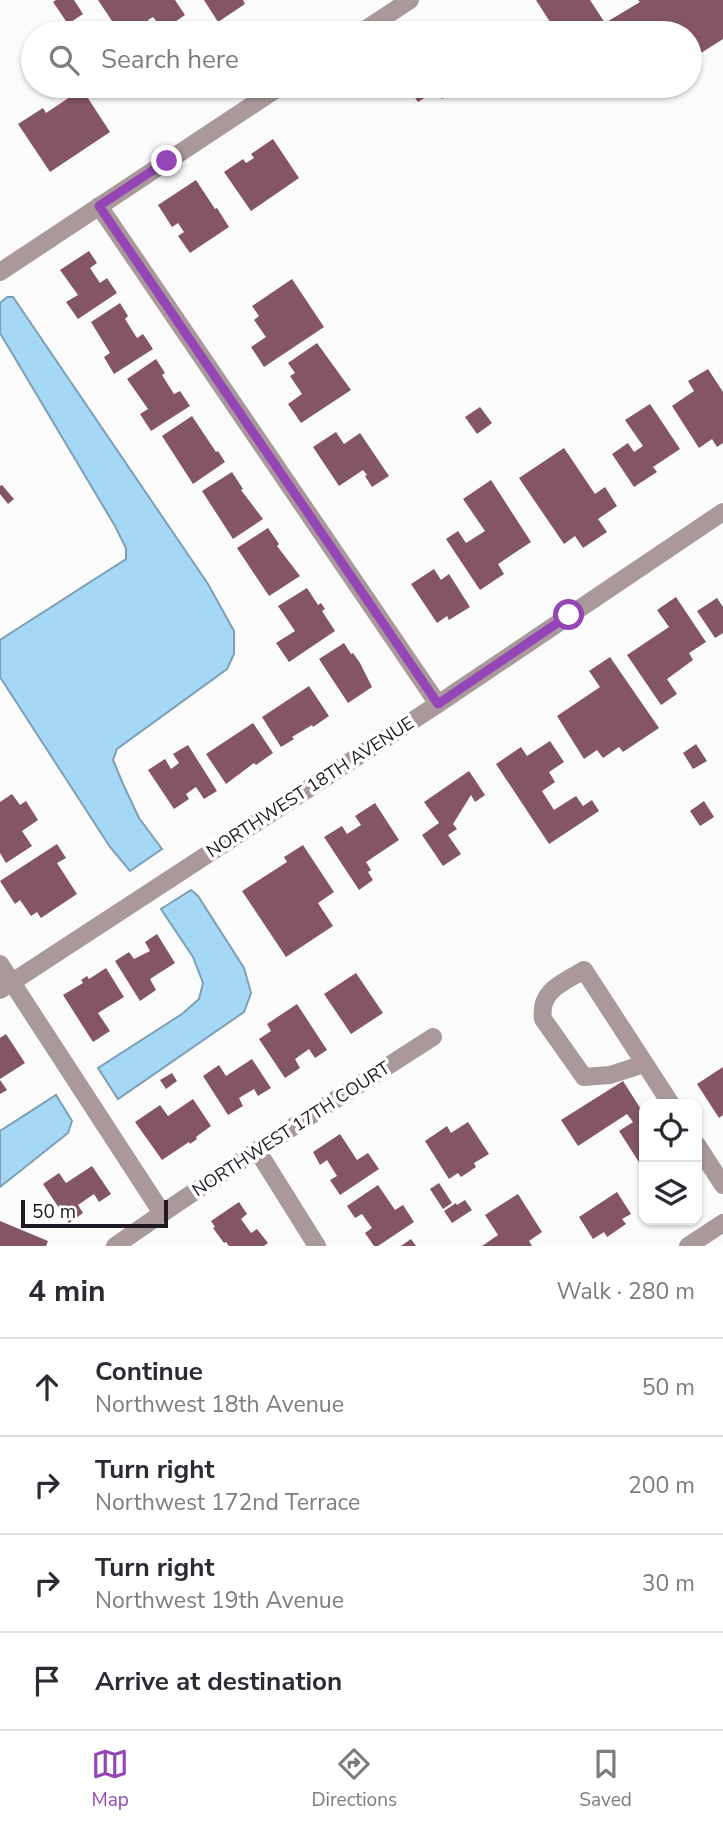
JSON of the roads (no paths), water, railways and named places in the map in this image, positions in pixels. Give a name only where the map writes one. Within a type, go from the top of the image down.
[{"type":"street","points":[[378,21],[410,0]]},
{"type":"street","points":[[0,272],[263,98]]},
{"type":"street","points":[[99,206],[438,704]]},
{"type":"street","name":"NORTHWEST 18TH AVENUE","points":[[6,986],[438,704],[723,512]]},
{"type":"street","points":[[0,964],[6,986],[162,1213]]},
{"type":"street","points":[[645,1063],[610,1075],[583,1077],[543,1019],[541,1008],[545,998],[553,988],[584,970],[645,1063],[668,1099]]},
{"type":"street","name":"NORTHWEST 17TH COURT","points":[[115,1246],[257,1150],[433,1037]]},
{"type":"street","points":[[257,1150],[317,1246]]},
{"type":"street","points":[[702,1153],[723,1185]]},
{"type":"street","points":[[688,1246],[723,1223]]},
{"type":"water","points":[[7,297],[13,297],[208,584],[234,631],[234,654],[227,669],[117,749],[113,760],[123,784],[139,818],[162,849],[130,871],[110,847],[0,677],[0,640],[126,559],[126,548],[115,526],[0,333],[0,303]]},
{"type":"water","points":[[191,890],[198,896],[244,968],[251,993],[244,1012],[118,1099],[98,1068],[182,1014],[199,999],[203,983],[193,957],[161,909]]},
{"type":"water","points":[[56,1095],[72,1121],[68,1133],[0,1187],[0,1131]]}]
